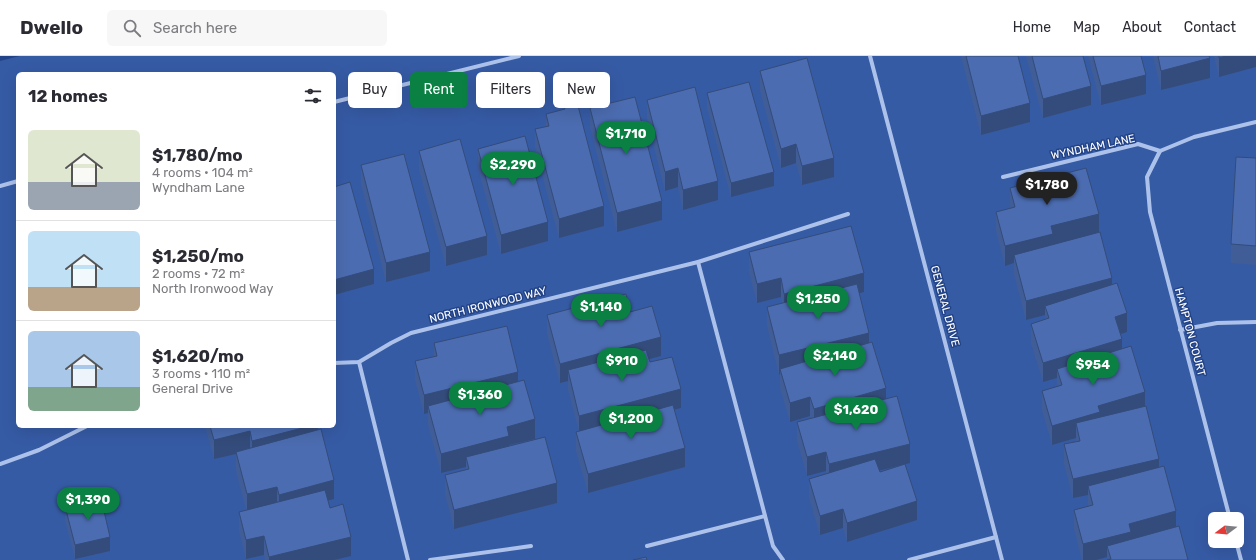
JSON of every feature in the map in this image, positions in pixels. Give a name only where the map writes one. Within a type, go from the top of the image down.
[{"type":"street","points":[[336,102],[519,56]]},
{"type":"street","name":"GENERAL DRIVE","points":[[870,56],[1002,560]]},
{"type":"street","points":[[1160,151],[1194,137],[1256,122]]},
{"type":"street","name":"WYNDHAM LANE","points":[[1002,177],[1138,144],[1160,151]]},
{"type":"street","name":"HAMPTON COURT","points":[[1160,151],[1147,177],[1150,212],[1228,512]]},
{"type":"street","points":[[0,186],[16,182]]},
{"type":"street","name":"NORTH IRONWOOD WAY","points":[[359,362],[411,333],[698,262],[848,214]]},
{"type":"street","points":[[698,262],[773,546],[783,560]]},
{"type":"street","points":[[1180,330],[1218,322],[1256,322]]},
{"type":"street","points":[[336,362],[359,362],[408,560]]},
{"type":"street","points":[[0,464],[39,450],[83,428]]},
{"type":"street","points":[[647,546],[765,516]]},
{"type":"street","points":[[909,560],[996,537]]},
{"type":"street","points":[[430,560],[531,546]]},
{"type":"street","points":[[1238,548],[1241,560]]},
{"type":"shaded area","points":[[20,56],[1256,56],[1256,560],[0,560],[0,61]]},
{"type":"building","points":[[966,56],[1018,56],[1030,103],[981,116]]},
{"type":"building","points":[[1032,56],[1083,56],[1091,86],[1043,99]]},
{"type":"building","points":[[1093,56],[1141,56],[1146,75],[1101,86]]},
{"type":"building","points":[[1158,56],[1209,56],[1210,58],[1161,71]]},
{"type":"building","points":[[807,58],[834,158],[802,166],[796,144],[781,149],[760,71]]},
{"type":"building","points":[[749,82],[774,172],[731,183],[707,93]]},
{"type":"building","points":[[695,87],[718,181],[683,190],[678,168],[665,172],[647,100]]},
{"type":"building","points":[[635,97],[662,201],[617,213],[590,108],[610,108],[610,103]]},
{"type":"building","points":[[579,108],[604,206],[559,219],[535,129],[549,126],[546,114],[565,109]]},
{"type":"building","points":[[525,136],[548,222],[501,235],[478,149]]},
{"type":"building","points":[[460,139],[487,236],[446,247],[419,151]]},
{"type":"building","points":[[404,154],[430,252],[386,263],[361,165]]},
{"type":"building","points":[[1236,157],[1256,158],[1256,246],[1231,244]]},
{"type":"building","points":[[1086,168],[1099,214],[1051,226],[1053,234],[1005,246],[996,212],[1015,207],[1010,188]]},
{"type":"building","points":[[350,182],[374,269],[336,279],[336,186]]},
{"type":"building","points":[[851,226],[864,273],[784,294],[781,278],[757,284],[749,252]]},
{"type":"building","points":[[1100,232],[1112,278],[1026,301],[1014,255]]},
{"type":"building","points":[[1117,283],[1127,313],[1115,317],[1122,339],[1043,363],[1031,324],[1049,318],[1045,306]]},
{"type":"building","points":[[857,284],[869,333],[779,355],[767,307]]},
{"type":"building","points":[[626,294],[630,312],[652,306],[661,337],[560,364],[547,315]]},
{"type":"building","points":[[507,326],[518,372],[424,395],[415,361],[437,356],[434,343]]},
{"type":"building","points":[[872,342],[886,388],[814,409],[810,397],[790,403],[780,369]]},
{"type":"building","points":[[1131,346],[1145,392],[1098,406],[1100,412],[1052,426],[1042,391],[1062,385],[1057,369]]},
{"type":"building","points":[[646,350],[650,362],[672,357],[681,389],[579,416],[568,370]]},
{"type":"building","points":[[524,380],[535,419],[507,427],[509,436],[441,454],[428,406]]},
{"type":"building","points":[[897,396],[910,444],[829,464],[826,452],[807,457],[797,422]]},
{"type":"building","points":[[673,405],[685,448],[588,474],[576,432]]},
{"type":"building","points":[[1146,406],[1159,459],[1073,479],[1064,444],[1080,441],[1076,423]]},
{"type":"building","points":[[211,428],[302,428],[252,441],[250,431],[214,440]]},
{"type":"building","points":[[321,429],[334,480],[279,495],[277,487],[247,494],[236,452]]},
{"type":"building","points":[[545,437],[557,483],[454,510],[445,475],[469,469],[466,457]]},
{"type":"building","points":[[875,459],[880,472],[905,464],[917,501],[847,523],[843,509],[820,516],[809,479]]},
{"type":"building","points":[[1164,466],[1176,511],[1129,524],[1131,532],[1083,544],[1074,510],[1093,505],[1088,486]]},
{"type":"building","points":[[325,490],[330,508],[343,504],[351,537],[269,557],[264,536],[246,540],[239,512]]},
{"type":"building","points":[[101,498],[110,537],[75,545],[65,506]]},
{"type":"building","points":[[1179,526],[1188,560],[1107,560],[1111,559],[1107,546]]},
{"type":"building","points":[[646,557],[647,560],[633,560]]}]
